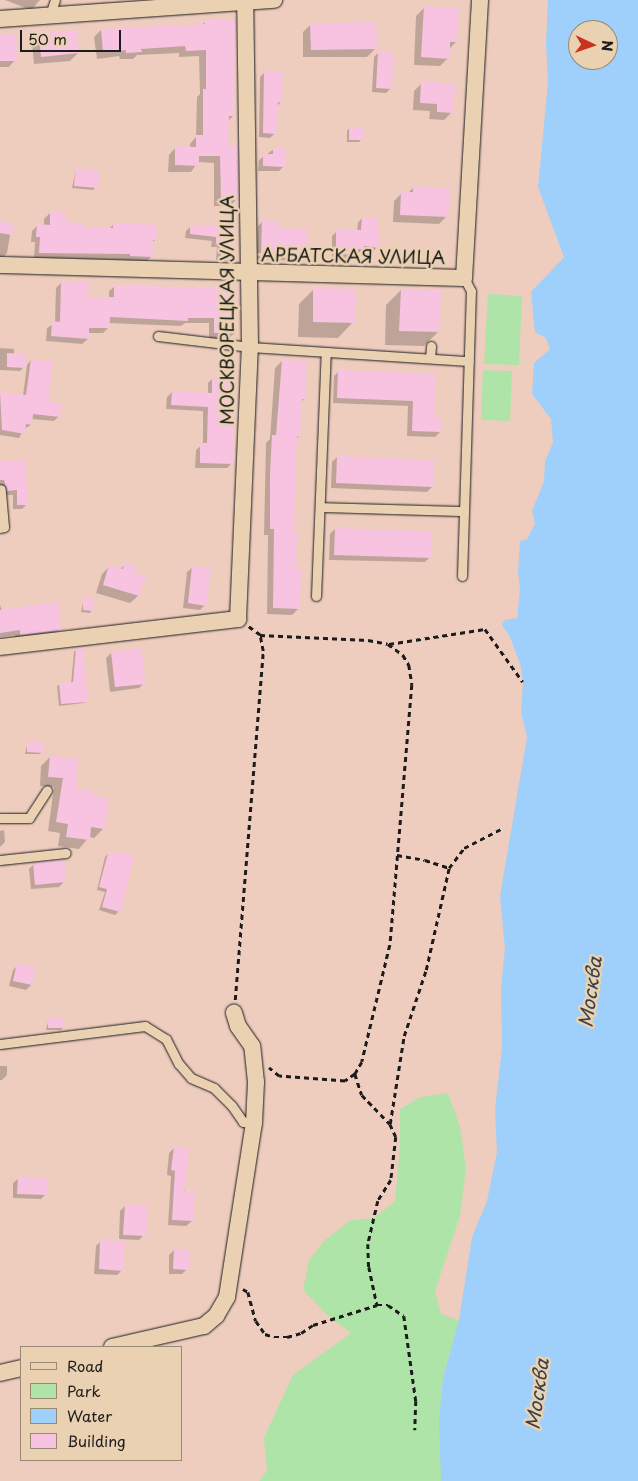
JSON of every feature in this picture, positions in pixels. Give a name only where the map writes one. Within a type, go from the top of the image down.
[{"type":"street","points":[[0,19],[52,8],[274,0]]},
{"type":"street","points":[[464,278],[480,0]]},
{"type":"street","name":"МОСКВОРЕЦКАЯ УЛИЦА","points":[[238,619],[250,347],[245,1]]},
{"type":"street","name":"АРБАТСКАЯ УЛИЦА","points":[[0,264],[464,278]]},
{"type":"street","points":[[0,647],[238,619]]},
{"type":"street","points":[[116,1346],[204,1326],[216,1316],[227,1297],[254,1123],[254,1056],[252,1046],[238,1026],[234,1013]]},
{"type":"street","points":[[0,1373],[20,1368]]},
{"type":"lane","points":[[462,576],[472,291],[464,278]]},
{"type":"lane","points":[[158,336],[250,347],[469,361]]},
{"type":"lane","points":[[430,358],[431,346]]},
{"type":"lane","points":[[316,596],[326,352]]},
{"type":"lane","points":[[0,528],[4,527],[1,489]]},
{"type":"lane","points":[[320,507],[464,511]]},
{"type":"lane","points":[[0,818],[29,818],[47,790]]},
{"type":"lane","points":[[0,860],[66,852]]},
{"type":"lane","points":[[0,1044],[145,1026],[166,1039],[179,1064],[191,1078],[214,1088],[232,1106],[243,1122],[254,1123]]},
{"type":"path","points":[[238,619],[260,635],[368,640],[388,644],[409,643],[485,630],[523,682]]},
{"type":"path","points":[[234,1013],[263,651],[260,635]]},
{"type":"path","points":[[254,1056],[279,1076],[330,1081],[345,1081],[355,1074],[362,1062],[390,945],[412,685],[409,665],[403,655],[388,644]]},
{"type":"path","points":[[390,1124],[404,1036],[426,970],[449,868],[464,848],[501,829]]},
{"type":"path","points":[[397,855],[425,860],[449,868]]},
{"type":"path","points":[[355,1074],[362,1095],[390,1124],[396,1137],[391,1180],[378,1201],[368,1244],[369,1266],[377,1305]]},
{"type":"path","points":[[227,1297],[237,1286],[248,1292],[256,1321],[265,1334],[274,1336],[288,1336],[301,1333],[313,1325],[377,1305],[388,1305],[404,1316],[416,1401],[415,1430]]},
{"type":"green space","points":[[488,294],[522,296],[519,365],[484,364]]},
{"type":"green space","points":[[483,370],[512,371],[510,421],[481,420]]},
{"type":"green space","points":[[448,1093],[460,1127],[466,1168],[460,1216],[435,1291],[441,1314],[459,1320],[443,1378],[441,1481],[259,1481],[267,1471],[264,1438],[293,1375],[351,1333],[327,1315],[303,1290],[309,1260],[325,1240],[351,1220],[374,1218],[395,1201],[400,1148],[400,1109],[420,1097]]},
{"type":"water","name":"Москва","points":[[548,0],[638,0],[638,1481],[441,1481],[439,1420],[443,1378],[459,1320],[472,1237],[487,1201],[497,1152],[495,1109],[502,1048],[501,988],[505,948],[500,896],[527,737],[521,712],[523,682],[521,667],[510,637],[502,625],[505,620],[517,618],[520,589],[518,572],[520,541],[527,539],[535,524],[532,511],[544,481],[545,461],[553,443],[551,419],[532,394],[534,363],[550,349],[546,338],[535,332],[531,292],[564,257],[538,187],[548,82],[546,44]]},
{"type":"building","points":[[424,6],[459,8],[457,42],[450,42],[450,59],[421,57]]},
{"type":"building","points":[[205,20],[235,20],[234,116],[229,116],[228,146],[237,146],[238,200],[221,199],[220,156],[199,156],[199,166],[175,165],[175,146],[196,147],[196,135],[203,135],[203,89],[206,89],[206,50],[186,51],[185,46],[141,49],[142,52],[126,53],[126,50],[103,52],[101,29],[205,24]]},
{"type":"building","points":[[376,22],[377,49],[311,50],[310,23]]},
{"type":"building","points":[[77,30],[79,53],[41,57],[39,34]]},
{"type":"building","points":[[16,34],[17,61],[0,61],[0,35]]},
{"type":"building","points":[[378,51],[394,52],[392,89],[376,88]]},
{"type":"building","points":[[264,71],[283,71],[282,103],[278,102],[276,134],[263,133]]},
{"type":"building","points":[[421,81],[455,84],[453,113],[437,112],[437,104],[420,103]]},
{"type":"building","points":[[349,127],[363,127],[363,140],[349,140]]},
{"type":"building","points":[[273,148],[285,148],[285,167],[263,166],[263,154],[273,154]]},
{"type":"building","points":[[76,168],[100,171],[98,188],[74,186]]},
{"type":"building","points":[[413,186],[450,188],[448,217],[400,215],[401,192],[413,192]]},
{"type":"building","points":[[50,211],[65,212],[65,222],[83,223],[83,227],[113,228],[113,223],[157,225],[156,240],[153,240],[152,257],[130,256],[130,254],[39,253],[40,237],[36,237],[37,224],[50,225]]},
{"type":"building","points":[[362,217],[378,217],[377,232],[380,232],[379,248],[364,246],[364,249],[358,249],[358,255],[336,254],[336,230],[361,230]]},
{"type":"building","points":[[262,220],[278,221],[278,228],[308,229],[306,257],[261,255]]},
{"type":"building","points":[[0,222],[13,223],[12,235],[0,233]]},
{"type":"building","points":[[190,225],[235,227],[234,257],[221,256],[221,243],[216,243],[216,237],[190,234]]},
{"type":"building","points":[[61,281],[89,282],[88,298],[114,297],[114,285],[237,289],[236,333],[214,333],[214,318],[188,318],[188,321],[110,317],[110,328],[89,328],[89,339],[51,336],[52,321],[60,322]]},
{"type":"building","points":[[313,288],[355,289],[355,323],[313,322]]},
{"type":"building","points":[[401,289],[441,290],[440,332],[399,331]]},
{"type":"building","points":[[7,353],[26,354],[25,368],[7,367]]},
{"type":"building","points":[[31,359],[53,362],[48,402],[61,403],[60,417],[33,414],[32,425],[26,424],[25,434],[2,430],[0,392],[26,395]]},
{"type":"building","points":[[282,360],[307,361],[305,399],[302,399],[300,436],[297,436],[295,490],[294,531],[297,531],[296,569],[301,569],[300,609],[273,608],[274,529],[270,529],[270,474],[272,435],[276,435]]},
{"type":"building","points":[[338,370],[436,374],[434,417],[441,417],[441,432],[412,431],[413,401],[337,398]]},
{"type":"building","points":[[212,377],[234,377],[234,464],[200,463],[200,443],[207,443],[208,407],[171,405],[172,391],[212,393]]},
{"type":"building","points":[[337,456],[434,460],[433,487],[336,483]]},
{"type":"building","points":[[25,460],[28,505],[17,505],[17,490],[7,491],[4,480],[0,480],[0,461]]},
{"type":"building","points":[[335,528],[432,531],[432,558],[334,555]]},
{"type":"building","points":[[125,562],[136,566],[134,573],[146,576],[139,596],[103,585],[109,565],[123,569]]},
{"type":"building","points":[[192,566],[211,568],[206,606],[188,603]]},
{"type":"building","points":[[83,598],[94,598],[93,611],[83,610]]},
{"type":"building","points":[[58,602],[61,630],[20,635],[20,630],[0,633],[0,610]]},
{"type":"building","points":[[83,647],[88,702],[61,704],[59,683],[73,682],[76,648]]},
{"type":"building","points":[[141,648],[146,684],[115,687],[111,652]]},
{"type":"building","points":[[27,741],[44,742],[44,753],[27,752]]},
{"type":"building","points":[[50,756],[78,758],[76,789],[94,791],[93,796],[109,798],[104,829],[91,827],[90,840],[66,837],[68,824],[56,822],[63,778],[48,777]]},
{"type":"building","points":[[118,852],[134,856],[120,912],[102,907],[107,889],[99,887],[108,853]]},
{"type":"building","points":[[64,860],[66,882],[35,885],[33,863]]},
{"type":"building","points":[[17,963],[36,968],[32,985],[13,981]]},
{"type":"building","points":[[48,1017],[64,1017],[64,1028],[48,1028]]},
{"type":"building","points":[[174,1147],[189,1149],[184,1191],[195,1192],[193,1221],[172,1220],[175,1171],[171,1170]]},
{"type":"building","points":[[18,1177],[48,1178],[47,1195],[17,1194]]},
{"type":"building","points":[[125,1204],[148,1206],[146,1236],[123,1235]]},
{"type":"building","points":[[100,1240],[125,1241],[123,1271],[99,1269]]},
{"type":"building","points":[[174,1249],[189,1249],[189,1270],[173,1269]]}]
